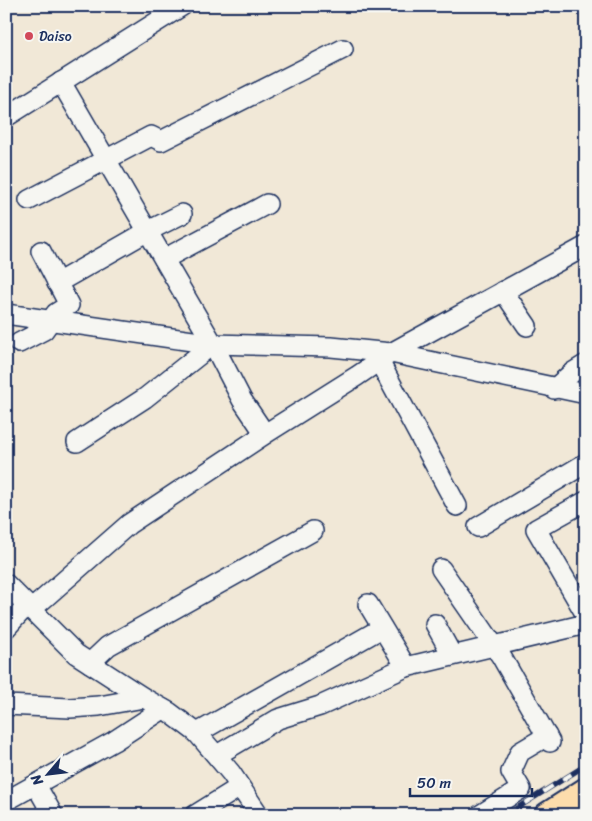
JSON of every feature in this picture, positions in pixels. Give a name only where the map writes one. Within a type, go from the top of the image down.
[{"type":"main road","points":[[547,815],[579,802]]},
{"type":"street","points":[[6,117],[182,6]]},
{"type":"street","points":[[29,200],[151,136],[161,141],[343,49]]},
{"type":"street","points":[[61,82],[213,344],[242,400],[265,434]]},
{"type":"street","points":[[164,259],[267,204]]},
{"type":"street","points":[[57,283],[148,231],[182,214]]},
{"type":"street","points":[[6,628],[129,524],[265,434],[385,357],[586,246]]},
{"type":"street","points":[[19,343],[44,330],[56,313],[68,305],[41,251]]},
{"type":"street","points":[[503,291],[527,326]]},
{"type":"street","points":[[6,314],[213,344],[331,347],[586,394]]},
{"type":"street","points":[[77,442],[145,398],[213,344]]},
{"type":"street","points":[[385,357],[457,506]]},
{"type":"street","points":[[554,388],[586,364]]},
{"type":"street","points":[[478,527],[586,462]]},
{"type":"street","points":[[586,502],[536,530],[586,615]]},
{"type":"street","points":[[90,663],[108,646],[313,531]]},
{"type":"street","points":[[442,569],[492,646],[501,656],[549,739],[520,752],[512,772],[520,789],[480,815]]},
{"type":"street","points":[[6,584],[76,654],[198,733],[217,755],[259,815]]},
{"type":"street","points":[[368,604],[406,667]]},
{"type":"street","points":[[434,624],[452,655]]},
{"type":"street","points":[[217,755],[278,719],[320,706],[406,667],[586,624]]},
{"type":"street","points":[[198,733],[382,628]]},
{"type":"street","points":[[6,704],[70,708],[99,706],[144,698]]},
{"type":"street","points":[[6,801],[114,741],[163,709]]},
{"type":"street","points":[[36,785],[53,815]]},
{"type":"street","points":[[195,815],[240,787]]},
{"type":"railway","points":[[506,815],[586,765]]},
{"type":"place","name":"Daiso","points":[[29,36]]}]
